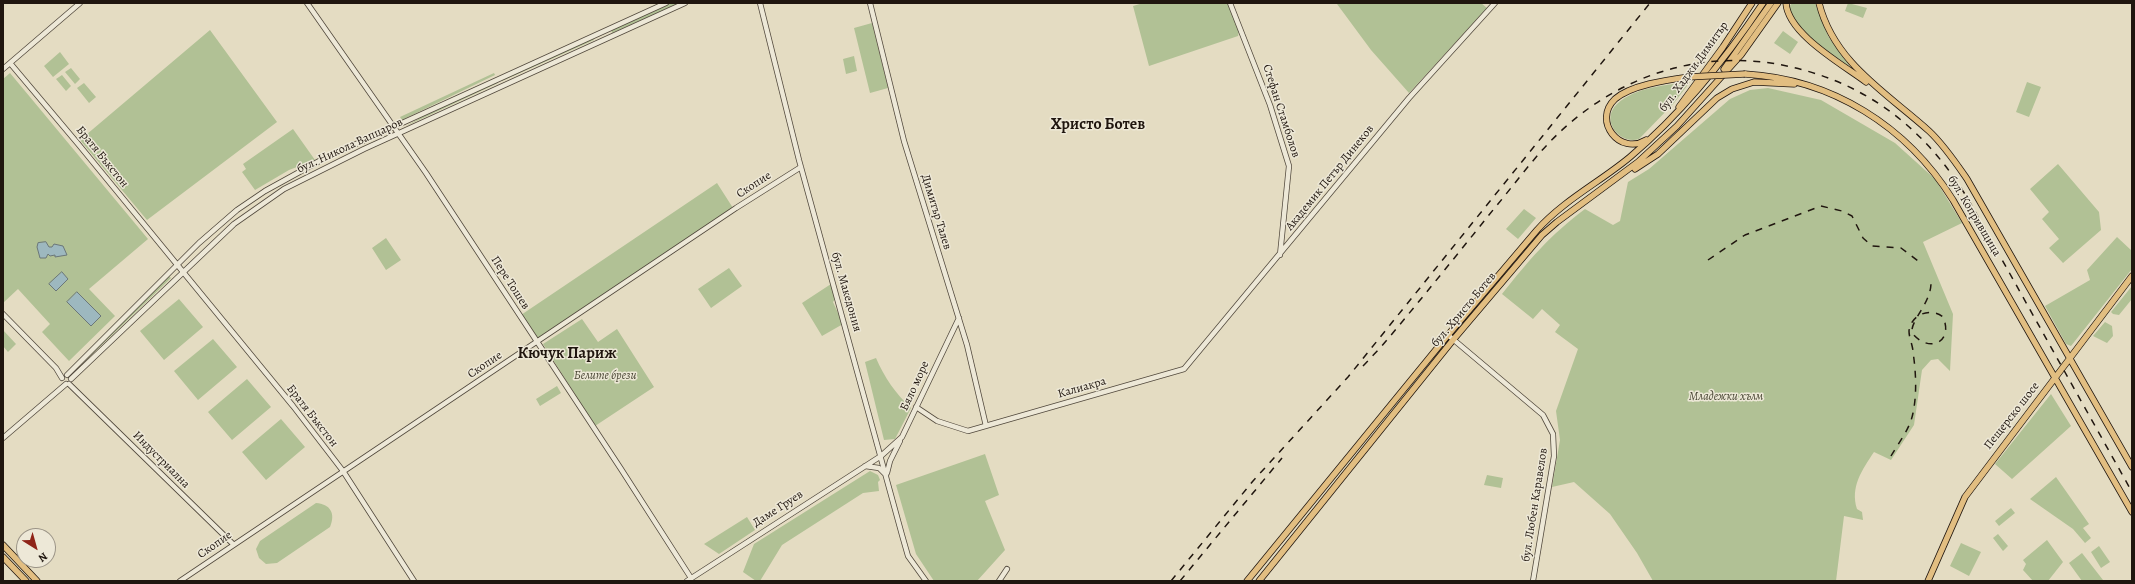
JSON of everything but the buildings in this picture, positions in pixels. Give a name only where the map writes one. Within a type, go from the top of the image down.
[{"type":"main road","name":"бул. Хаджи Димитър","points":[[1667,123],[1723,47],[1751,3]]},
{"type":"main road","points":[[1667,123],[1704,83],[1763,3]]},
{"type":"main road","points":[[1715,83],[1771,3]]},
{"type":"main road","points":[[1715,83],[1749,45],[1778,3]]},
{"type":"main road","points":[[1786,3],[1791,22],[1801,34],[1893,103]]},
{"type":"main road","name":"бул. Копривщица","points":[[1819,3],[1829,29],[1845,55],[1858,71],[1893,103],[1930,132],[1952,157],[1967,179],[2132,466]]},
{"type":"main road","name":"бул. Копривщица","points":[[1656,133],[1635,145],[1622,142],[1614,137],[1607,125],[1607,117],[1611,105],[1616,98],[1635,89],[1658,82],[1688,77],[1745,74],[1773,76],[1831,93],[1865,110],[1896,132],[1927,162],[1953,200],[2132,512]]},
{"type":"main road","points":[[1619,178],[1658,154],[1717,98],[1732,89],[1758,82],[1805,85]]},
{"type":"main road","name":"бул. Христо Ботев","points":[[1259,581],[1453,340],[1549,228],[1619,178],[1677,126],[1715,83]]},
{"type":"main road","name":"бул. Христо Ботев","points":[[1247,581],[1448,335],[1546,220],[1629,158],[1667,123]]},
{"type":"main road","name":"Пещерско шосе","points":[[1928,581],[1965,497],[2055,379],[2069,357],[2132,276]]},
{"type":"main road","points":[[3,545],[37,581]]},
{"type":"main road","points":[[3,557],[26,581]]},
{"type":"street","points":[[3,69],[80,3]]},
{"type":"street","name":"Пере Тошев","points":[[307,3],[399,133],[537,342],[689,580]]},
{"type":"street","name":"бул. Никола Вапцаров","points":[[3,438],[58,389],[177,265],[222,223],[265,191],[300,171],[393,126],[666,3]]},
{"type":"street","name":"бул. Никола Вапцаров","points":[[67,380],[234,224],[271,197],[317,172],[399,133],[685,3]]},
{"type":"street","name":"бул. Македония","points":[[760,3],[801,167],[882,456],[908,556],[926,581]]},
{"type":"street","name":"Димитър Талев","points":[[870,3],[904,141],[959,318],[986,426]]},
{"type":"street","name":"Стефан Стамболов","points":[[1230,3],[1270,105],[1289,166],[1280,255]]},
{"type":"street","name":"Академик Петър Динеков","points":[[1184,369],[1431,72],[1495,3]]},
{"type":"street","name":"Братя Бъкстон","points":[[10,63],[293,406],[343,471],[414,581]]},
{"type":"street","name":"Скопие","points":[[180,581],[233,544],[791,172],[801,167]]},
{"type":"street","points":[[791,172],[804,177]]},
{"type":"street","name":"Индустриална","points":[[3,314],[67,380],[233,544]]},
{"type":"street","name":"Бяло море","points":[[882,456],[902,437],[959,318]]},
{"type":"street","name":"бул. Любен Каравелов","points":[[1448,335],[1543,415],[1553,434],[1554,456],[1533,581]]},
{"type":"street","name":"Калиакра","points":[[916,407],[937,421],[968,431],[1184,369]]},
{"type":"street","points":[[864,466],[879,468],[886,475],[893,454],[902,437]]},
{"type":"street","name":"Даме Груев","points":[[689,580],[864,466],[882,456]]},
{"type":"street","points":[[999,581],[1007,569]]},
{"type":"green space","points":[[671,3],[679,3],[612,33],[611,29]]},
{"type":"green space","points":[[1143,3],[1228,3],[1239,31],[1238,36],[1149,66],[1133,6]]},
{"type":"green space","points":[[1481,3],[1487,8],[1409,93],[1371,50],[1337,4]]},
{"type":"green space","points":[[1792,3],[1815,3],[1828,36],[1850,67],[1805,34],[1792,17],[1789,7]]},
{"type":"green space","points":[[1848,3],[1867,8],[1863,18],[1845,11]]},
{"type":"green space","points":[[872,23],[888,88],[870,93],[854,28]]},
{"type":"green space","points":[[210,30],[277,122],[147,220],[80,140]]},
{"type":"green space","points":[[1783,31],[1798,42],[1790,54],[1774,43]]},
{"type":"green space","points":[[593,38],[594,40],[502,81],[500,78]]},
{"type":"green space","points":[[60,52],[69,64],[53,77],[44,66]]},
{"type":"green space","points":[[854,56],[857,71],[846,74],[843,59]]},
{"type":"green space","points":[[71,68],[80,79],[75,84],[65,72]]},
{"type":"green space","points":[[10,73],[148,239],[89,289],[115,316],[69,361],[42,332],[50,324],[18,289],[3,303],[3,79]]},
{"type":"green space","points":[[494,73],[495,75],[402,120],[400,117]]},
{"type":"green space","points":[[62,75],[71,86],[66,91],[56,79]]},
{"type":"green space","points":[[497,80],[498,83],[406,126],[441,106]]},
{"type":"green space","points":[[1690,82],[1674,103],[1639,139],[1632,140],[1625,138],[1614,130],[1610,117],[1612,110],[1624,98],[1642,90]]},
{"type":"green space","points":[[2027,82],[2041,87],[2029,117],[2016,112]]},
{"type":"green space","points":[[84,83],[96,97],[89,103],[77,88]]},
{"type":"green space","name":"Младежки хълм","points":[[1768,88],[1821,100],[1895,143],[1935,179],[1962,223],[1923,242],[1953,314],[1950,371],[1938,359],[1931,360],[1922,370],[1914,425],[1891,460],[1874,452],[1865,465],[1858,479],[1855,493],[1857,509],[1862,512],[1863,520],[1844,516],[1836,581],[1653,581],[1637,553],[1610,514],[1574,482],[1552,487],[1560,440],[1556,411],[1578,349],[1555,332],[1560,325],[1542,309],[1533,319],[1502,294],[1540,249],[1572,219],[1585,209],[1613,225],[1620,221],[1628,182],[1649,169],[1730,99],[1750,90]]},
{"type":"green space","points":[[293,129],[315,160],[289,170],[255,190],[242,172],[246,169],[243,164]]},
{"type":"green space","points":[[2058,164],[2099,212],[2101,230],[2063,263],[2049,248],[2059,239],[2042,219],[2049,212],[2030,189]]},
{"type":"green space","points":[[717,183],[733,208],[538,340],[521,315]]},
{"type":"green space","points":[[1524,209],[1536,218],[1518,239],[1506,229]]},
{"type":"green space","points":[[2117,237],[2132,251],[2132,269],[2071,346],[2066,344],[2045,306],[2090,280],[2087,270]]},
{"type":"green space","points":[[386,238],[401,260],[386,270],[372,248]]},
{"type":"green space","points":[[729,268],[742,286],[711,308],[698,289]]},
{"type":"green space","points":[[169,276],[171,278],[79,367],[77,365]]},
{"type":"green space","points":[[831,284],[835,299],[833,302],[843,324],[822,336],[802,303]]},
{"type":"green space","points":[[2132,286],[2132,299],[2119,315],[2113,314],[2111,312]]},
{"type":"green space","points":[[179,299],[203,327],[164,360],[140,331]]},
{"type":"green space","name":"Белите брези","points":[[582,319],[598,342],[617,329],[654,387],[595,426],[543,344]]},
{"type":"green space","points":[[2105,322],[2112,326],[2113,336],[2107,343],[2093,336]]},
{"type":"green space","points":[[3,330],[16,344],[8,352],[3,346]]},
{"type":"green space","points":[[213,339],[237,367],[198,400],[174,371]]},
{"type":"green space","points":[[876,358],[891,385],[911,408],[895,439],[884,440],[865,362]]},
{"type":"green space","points":[[247,379],[271,407],[232,440],[208,412]]},
{"type":"green space","points":[[557,386],[561,393],[540,406],[536,399]]},
{"type":"green space","points":[[2051,394],[2071,426],[2012,479],[1995,464]]},
{"type":"green space","points":[[281,419],[305,447],[266,480],[242,452]]},
{"type":"green space","points":[[985,454],[999,495],[985,501],[1005,550],[977,581],[934,581],[916,554],[896,485]]},
{"type":"green space","points":[[870,471],[878,475],[880,480],[878,482],[879,491],[863,493],[782,545],[760,581],[756,581],[743,572],[754,544]]},
{"type":"green space","points":[[1487,475],[1503,478],[1501,488],[1484,485]]},
{"type":"green space","points":[[2056,477],[2089,524],[2083,528],[2091,538],[2085,543],[2073,529],[2030,499]]},
{"type":"green space","points":[[316,503],[325,505],[330,510],[332,514],[332,522],[330,527],[277,563],[266,564],[259,558],[256,549],[260,541]]},
{"type":"green space","points":[[2011,508],[2015,513],[1999,526],[1995,521]]},
{"type":"green space","points":[[747,517],[755,530],[719,554],[704,544]]},
{"type":"green space","points":[[1998,534],[2008,546],[2003,551],[1993,538]]},
{"type":"green space","points":[[2047,540],[2063,562],[2048,581],[2033,581],[2023,570],[2026,564],[2023,560]]},
{"type":"green space","points":[[1961,543],[1981,552],[1969,576],[1950,566]]},
{"type":"green space","points":[[2099,546],[2110,562],[2101,568],[2091,552]]},
{"type":"green space","points":[[2082,553],[2103,580],[2102,581],[2082,581],[2069,563]]},
{"type":"water","points":[[46,242],[49,247],[52,247],[54,244],[63,246],[67,255],[55,257],[55,255],[50,256],[48,254],[46,258],[40,258],[37,247],[38,243]]},
{"type":"water","points":[[62,272],[68,279],[56,291],[49,284]]},
{"type":"water","points":[[77,292],[101,316],[91,326],[67,302]]},
{"type":"railway","points":[[1171,581],[1253,481],[1348,377],[1650,3]]},
{"type":"railway","points":[[1363,366],[1381,347],[1534,159],[1561,131],[1587,109],[1616,91],[1645,77],[1676,68],[1708,62],[1741,61],[1774,64],[1807,71],[1834,80],[1859,92],[1882,106],[1903,122],[1923,140],[1941,160],[1972,206],[2132,492]]},
{"type":"railway","points":[[1708,260],[1745,235],[1821,206],[1842,211],[1852,216],[1863,238],[1872,246],[1901,248],[1918,261]]},
{"type":"railway","points":[[1891,456],[1912,419],[1916,391],[1913,350],[1909,331],[1913,320],[1917,316],[1922,314],[1938,314],[1943,317],[1946,326],[1945,333],[1943,339],[1932,344],[1926,343],[1912,333],[1914,322],[1917,317],[1921,310],[1925,304],[1928,297],[1931,281]]},
{"type":"railway","points":[[1180,581],[1282,458]]},
{"type":"district","name":"Христо Ботев","points":[[1098,125]]},
{"type":"district","name":"Кючук Париж","points":[[567,354]]}]
